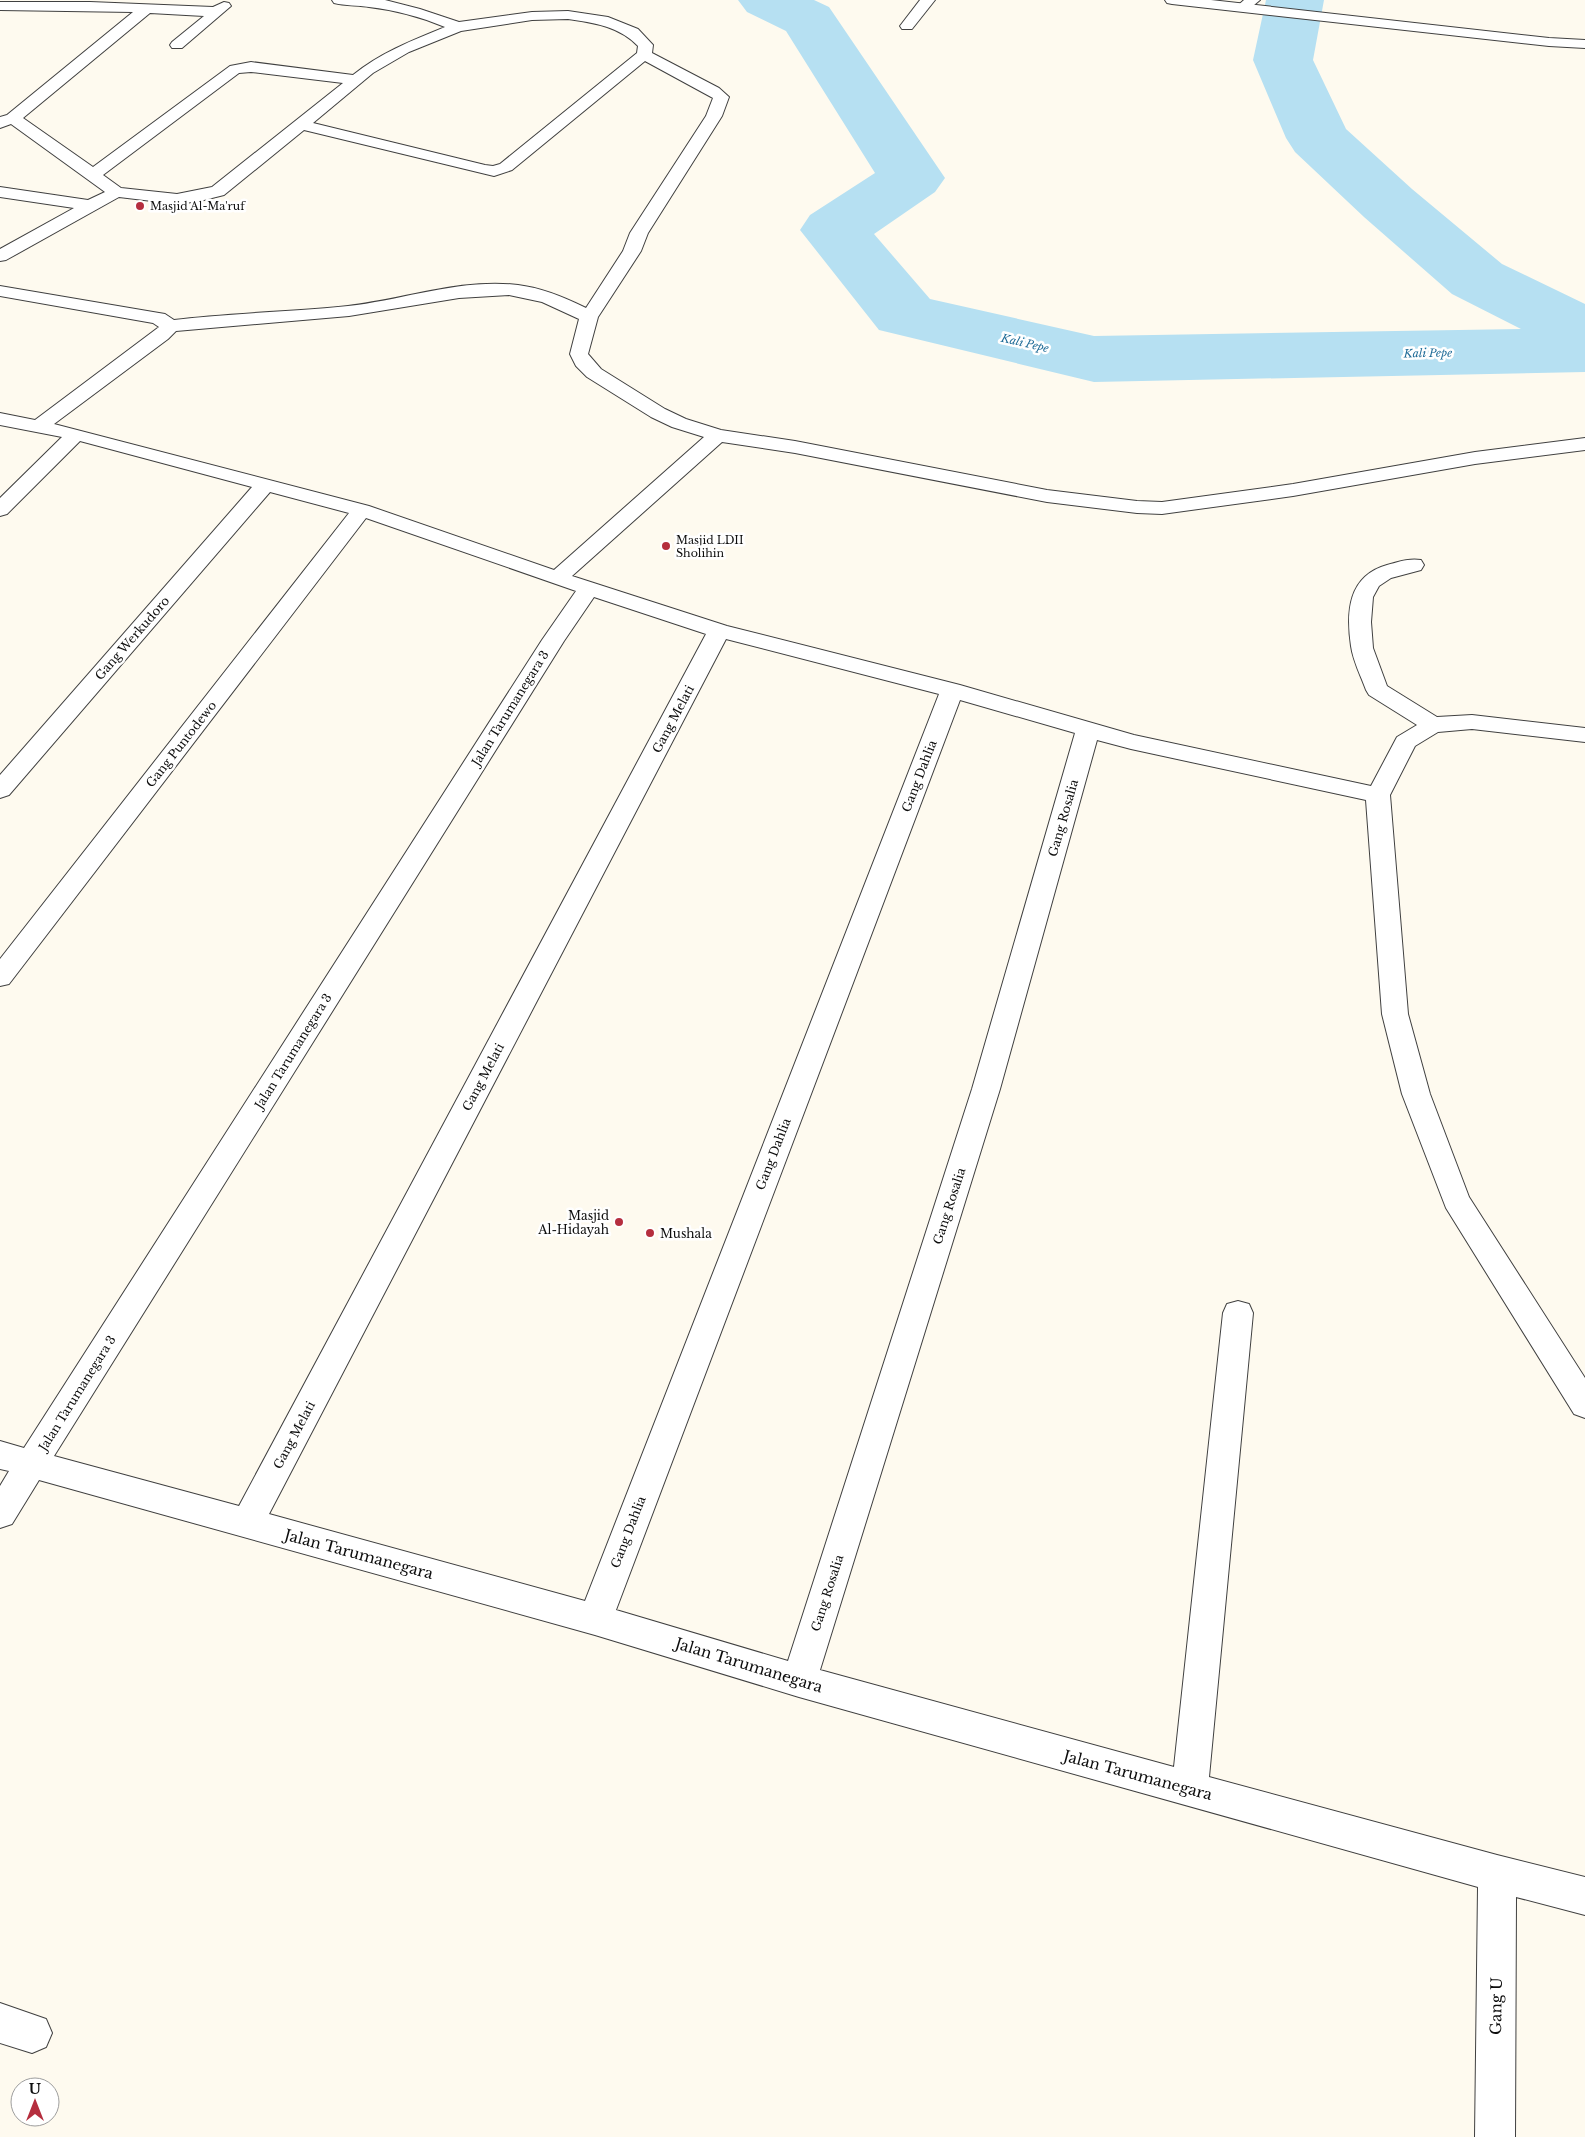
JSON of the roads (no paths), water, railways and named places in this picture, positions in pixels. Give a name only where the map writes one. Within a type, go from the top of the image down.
[{"type":"street","points":[[177,45],[230,0]]},
{"type":"street","points":[[339,0],[383,4],[439,19],[458,27]]},
{"type":"street","points":[[907,26],[928,0]]},
{"type":"street","points":[[1172,0],[1250,6],[1377,23],[1585,44]]},
{"type":"street","points":[[0,6],[92,3],[217,12]]},
{"type":"street","points":[[534,3],[568,15]]},
{"type":"street","points":[[147,8],[7,120],[93,175],[116,192],[177,199],[218,191],[368,70],[404,49],[458,27],[532,16],[568,15],[603,20],[633,32],[646,45],[644,55],[612,79],[550,133],[501,170],[485,170],[301,125]]},
{"type":"street","points":[[644,55],[714,91],[721,97],[721,101],[714,116],[639,233],[632,251],[593,312],[579,354],[583,362],[594,373],[658,413],[679,423],[718,435],[814,450],[1047,496],[1137,507],[1162,508],[1293,490],[1475,458],[1585,444]]},
{"type":"street","points":[[93,175],[235,69],[251,67],[357,80]]},
{"type":"street","points":[[0,192],[91,206]]},
{"type":"street","points":[[0,256],[116,192]]},
{"type":"street","points":[[39,426],[161,335],[170,326],[216,320],[348,311],[384,306],[430,296],[480,290],[521,290],[593,312]]},
{"type":"street","points":[[0,291],[159,318],[170,326]]},
{"type":"street","points":[[0,419],[76,434],[362,510],[557,578],[720,631],[952,690],[1149,746],[1378,795]]},
{"type":"street","points":[[0,510],[76,434]]},
{"type":"street","points":[[557,578],[718,435]]},
{"type":"street","name":"Gang Werkudoro","points":[[0,790],[265,485]]},
{"type":"street","name":"Gang Puntodewo","points":[[0,977],[362,510]]},
{"type":"street","points":[[1413,565],[1384,573],[1370,582],[1362,597],[1360,622],[1362,648],[1377,690],[1433,725]]},
{"type":"street","name":"Jalan Tarumanegara 3","points":[[0,1514],[532,673],[590,589]]},
{"type":"street","name":"Gang Melati","points":[[247,1523],[720,631]]},
{"type":"street","name":"Gang Dahlia","points":[[595,1618],[952,690]]},
{"type":"street","points":[[1585,735],[1472,722],[1433,725],[1405,742],[1378,795],[1395,1014],[1416,1094],[1456,1200],[1585,1405]]},
{"type":"street","name":"Gang Rosalia","points":[[799,1681],[986,1089],[1088,729]]},
{"type":"street","points":[[1190,1789],[1238,1313]]},
{"type":"street","name":"Jalan Tarumanegara","points":[[0,1455],[595,1618],[799,1681],[1497,1874],[1585,1896]]},
{"type":"street","name":"Gang U","points":[[1495,2137],[1497,1874]]},
{"type":"waterway","name":"Kali Pepe","points":[[767,0],[808,19],[912,178],[834,230],[905,315],[1094,359],[1585,350]]},
{"type":"waterway","points":[[1295,0],[1283,60],[1318,138],[1388,203],[1477,279],[1585,332]]},
{"type":"place","name":"Masjid Al-Ma'ruf","points":[[140,206]]},
{"type":"place","name":"Masjid LDII Sholihin","points":[[666,546]]},
{"type":"place","name":"Masjid Al-Hidayah","points":[[619,1222]]},
{"type":"place","name":"Mushala","points":[[650,1233]]}]
